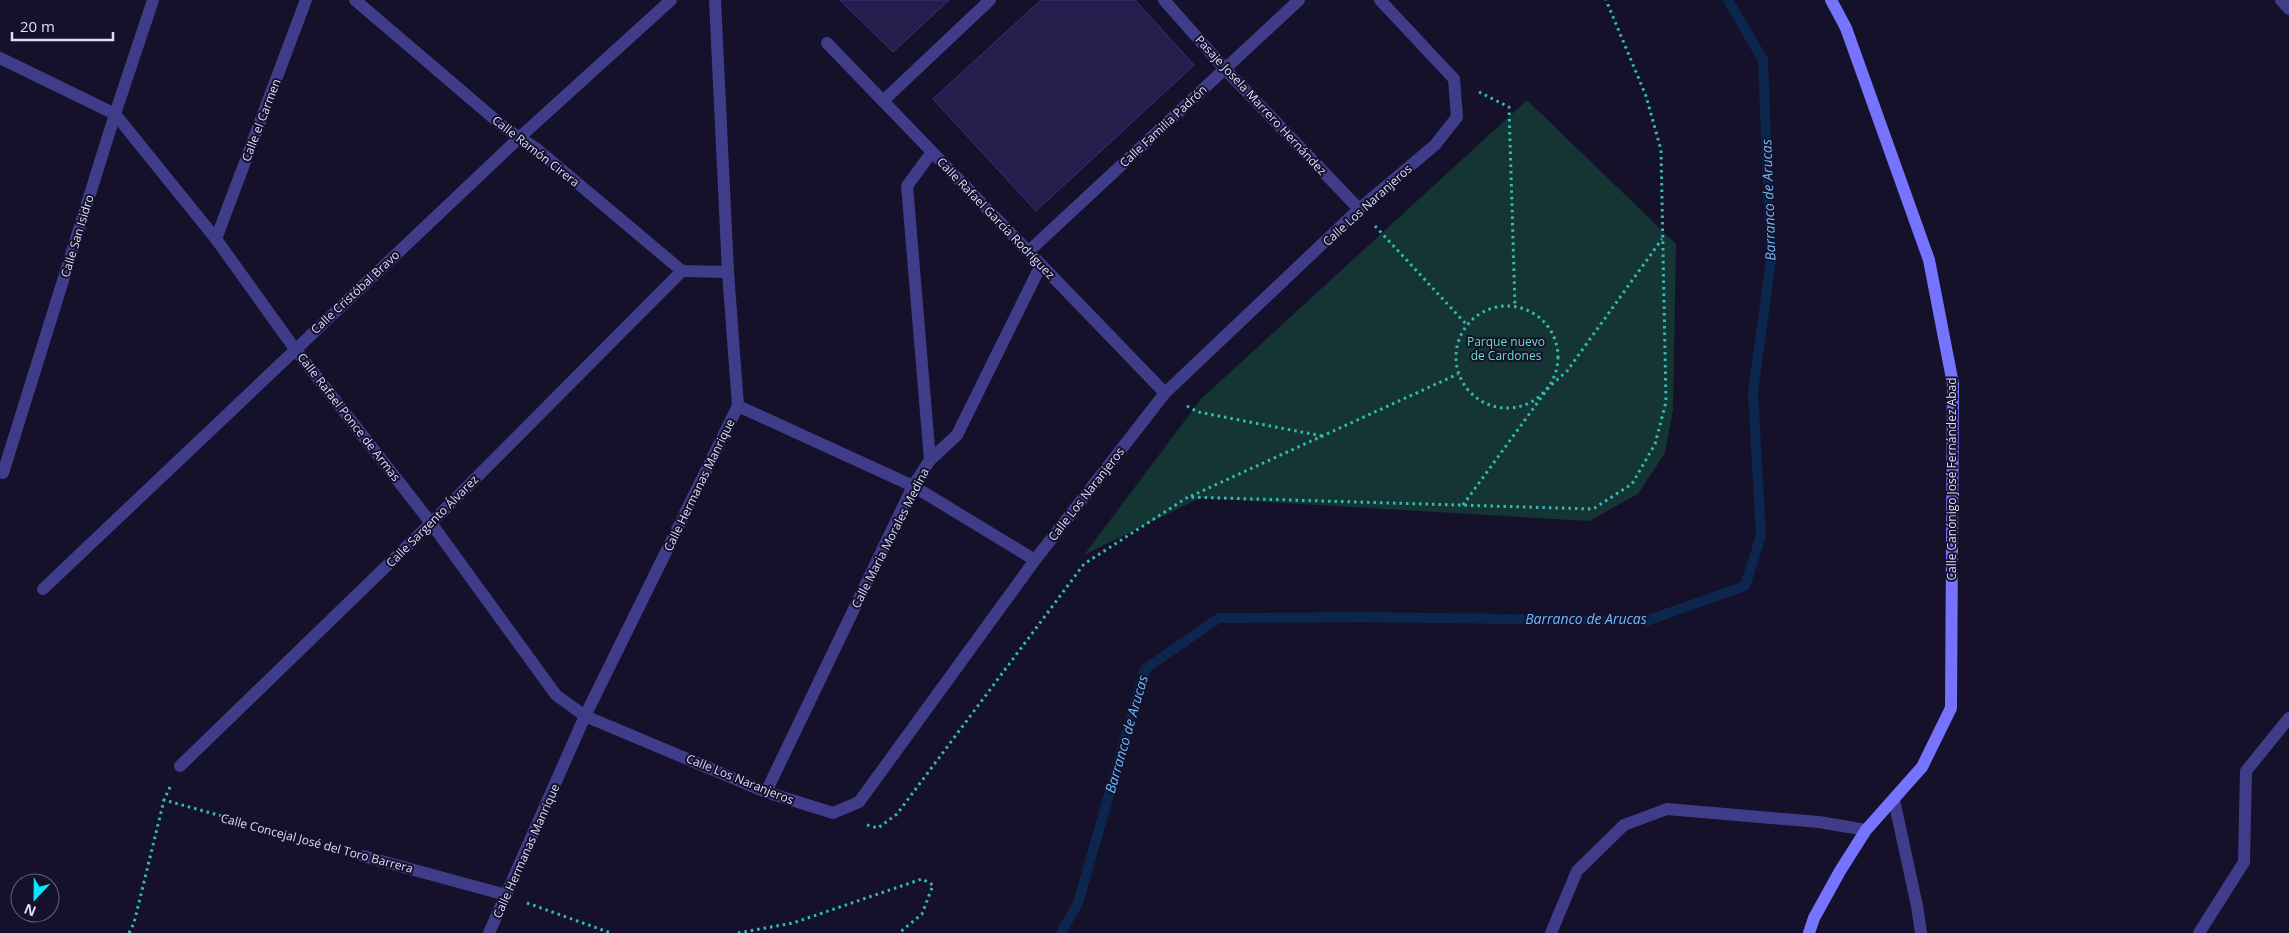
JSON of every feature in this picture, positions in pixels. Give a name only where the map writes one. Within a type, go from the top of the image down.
[{"type":"street","name":"Calle San Isidro","points":[[3,473],[115,114],[153,0]]},
{"type":"street","name":"Calle el Carmen","points":[[216,239],[306,0]]},
{"type":"street","name":"Calle Ramón Cirera","points":[[356,0],[504,128],[520,137],[682,272]]},
{"type":"street","name":"Calle Cristóbal Bravo","points":[[43,589],[520,137],[671,0]]},
{"type":"street","name":"Calle Hermanas Manrique","points":[[490,933],[585,716],[738,406],[728,272],[715,0]]},
{"type":"street","points":[[883,101],[990,0]]},
{"type":"street","name":"Pasaje Josela Marrero Hernández","points":[[1164,0],[1225,69],[1359,210]]},
{"type":"street","name":"Calle Familia Padrón","points":[[1028,252],[1299,0]]},
{"type":"street","points":[[1380,0],[1454,79]]},
{"type":"street","name":"Calle Canónigo José Fernández Abad","points":[[1809,933],[1814,918],[1831,887],[1866,830],[1922,767],[1951,708],[1953,384],[1929,260],[1846,28],[1831,0]]},
{"type":"street","points":[[2281,0],[2289,9]]},
{"type":"street","name":"Calle Rafael García Rodríguez","points":[[827,43],[1165,393]]},
{"type":"street","points":[[0,58],[115,114]]},
{"type":"street","name":"Calle Los Naranjeros","points":[[585,716],[766,792],[833,813],[860,802],[1036,560],[1165,393],[1359,210],[1435,145],[1457,117],[1454,79]]},
{"type":"street","name":"Calle Rafael Ponce de Armas","points":[[115,114],[216,239],[295,349],[431,523],[556,694],[585,716]]},
{"type":"street","points":[[930,460],[906,186],[932,152]]},
{"type":"street","name":"Calle Maria Morales Medina","points":[[766,792],[913,486],[930,460],[956,435],[1041,265]]},
{"type":"street","points":[[682,272],[728,272]]},
{"type":"street","name":"Calle Sargento Álvarez","points":[[180,766],[431,523],[682,272]]},
{"type":"street","points":[[738,406],[913,486],[1036,560]]},
{"type":"street","points":[[2199,933],[2244,862],[2246,770],[2289,718]]},
{"type":"street","points":[[1894,800],[1921,933]]},
{"type":"street","points":[[1551,933],[1577,871],[1624,825],[1667,809],[1819,822],[1866,830]]},
{"type":"street","name":"Calle Concejal José del Toro Barrera","points":[[363,856],[506,895]]},
{"type":"path","points":[[1188,497],[1593,509],[1632,484],[1655,444],[1666,402],[1661,150],[1646,96],[1606,0]]},
{"type":"path","points":[[1454,79],[1509,107],[1515,306]]},
{"type":"path","points":[[1359,210],[1466,324]]},
{"type":"path","points":[[1463,505],[1549,387],[1557,371],[1558,354],[1555,337],[1545,322],[1531,312],[1515,306],[1488,308],[1466,324],[1458,339],[1455,357],[1458,374],[1465,388],[1477,399],[1491,406],[1508,409],[1524,406],[1538,398],[1549,387],[1567,371],[1663,239]]},
{"type":"path","points":[[833,813],[878,828],[897,814],[1084,564],[1188,497],[1458,374]]},
{"type":"path","points":[[1165,393],[1198,412],[1322,436]]},
{"type":"path","points":[[129,933],[134,923],[164,800],[180,766]]},
{"type":"path","name":"Calle Concejal José del Toro Barrera","points":[[164,800],[363,856]]},
{"type":"path","points":[[738,933],[792,923],[922,880],[933,885],[922,914],[899,933]]},
{"type":"path","points":[[506,895],[611,933]]},
{"type":"green space","name":"Parque nuevo de Cardones","points":[[1527,100],[1676,244],[1673,410],[1665,453],[1638,494],[1589,521],[1200,498],[1084,555],[1201,399]]},
{"type":"building","points":[[840,0],[949,0],[893,52]]},
{"type":"building","points":[[1041,0],[1135,0],[1194,65],[1036,211],[933,99]]},
{"type":"waterway","name":"Barranco de Arucas","points":[[1061,933],[1078,903],[1145,669],[1219,618],[1363,617],[1646,621],[1745,586],[1761,536],[1753,392],[1771,260],[1763,60],[1728,0]]}]
